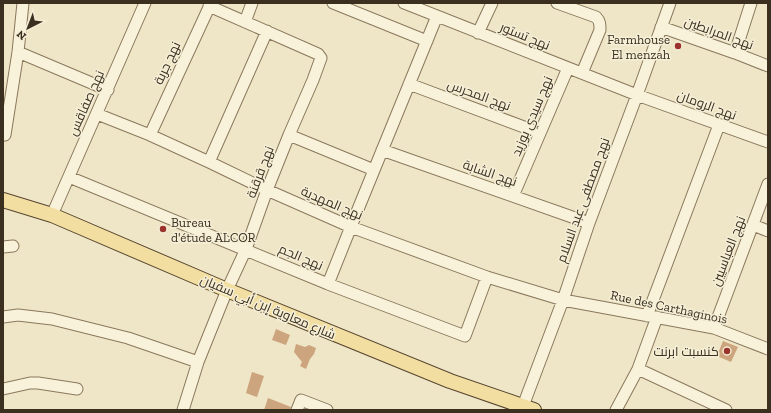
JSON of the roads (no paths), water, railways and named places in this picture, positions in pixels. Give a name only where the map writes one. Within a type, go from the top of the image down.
[{"type":"main road","name":"شارع معاوية إبن أبي سفيان","points":[[3,200],[52,215],[227,290],[450,381],[528,408]]},
{"type":"street","points":[[5,135],[18,52],[23,3]]},
{"type":"street","name":"نهج صفاقس","points":[[52,215],[146,3]]},
{"type":"street","points":[[245,22],[252,3]]},
{"type":"street","points":[[333,3],[427,42]]},
{"type":"street","name":"نهج تستور","points":[[404,3],[637,95]]},
{"type":"street","points":[[478,33],[492,3]]},
{"type":"street","points":[[557,3],[596,17],[599,20],[600,30],[582,73]]},
{"type":"street","name":"نهج مصطفى عبد السلام","points":[[528,408],[588,223],[637,95],[670,3]]},
{"type":"street","points":[[734,53],[751,3]]},
{"type":"street","points":[[209,162],[267,31],[245,22],[210,4]]},
{"type":"street","name":"نهج جربة","points":[[150,135],[210,4]]},
{"type":"street","points":[[328,284],[437,16]]},
{"type":"street","name":"نهج المرابطين","points":[[661,27],[768,66]]},
{"type":"street","name":"نهج قرقنة","points":[[183,410],[198,362],[227,290],[246,249],[267,190],[321,58],[318,54],[267,31]]},
{"type":"street","points":[[18,52],[108,90]]},
{"type":"street","name":"نهج سيدي بوزيد","points":[[514,196],[568,68]]},
{"type":"street","name":"نهج المحرس","points":[[409,84],[540,133]]},
{"type":"street","name":"نهج الرومان","points":[[637,95],[768,142]]},
{"type":"street","name":"نهج المهدية","points":[[97,114],[150,135],[267,190],[351,227],[487,277],[563,300]]},
{"type":"street","points":[[616,410],[638,369],[652,316],[719,125]]},
{"type":"street","points":[[289,135],[374,170]]},
{"type":"street","name":"نهج الشابة","points":[[382,150],[588,223]]},
{"type":"street","name":"نهج الجم","points":[[69,177],[328,284],[465,336],[487,277]]},
{"type":"street","name":"نهج العباسيين","points":[[714,328],[768,184]]},
{"type":"street","points":[[753,225],[768,231]]},
{"type":"street","name":"Rue des Carthaginois","points":[[563,300],[714,328],[768,349]]},
{"type":"street","points":[[3,317],[18,315],[52,319],[128,338],[198,362]]},
{"type":"street","points":[[638,369],[726,410]]},
{"type":"street","points":[[3,389],[30,383],[38,383],[77,389]]},
{"type":"street","points":[[299,405],[327,410]]},
{"type":"place","name":"Farmhouse El menzah","points":[[678,46]]},
{"type":"place","name":"Bureau d'étude ALCOR","points":[[163,229]]},
{"type":"place","name":"كنسبت ابرنت","points":[[727,351]]}]
